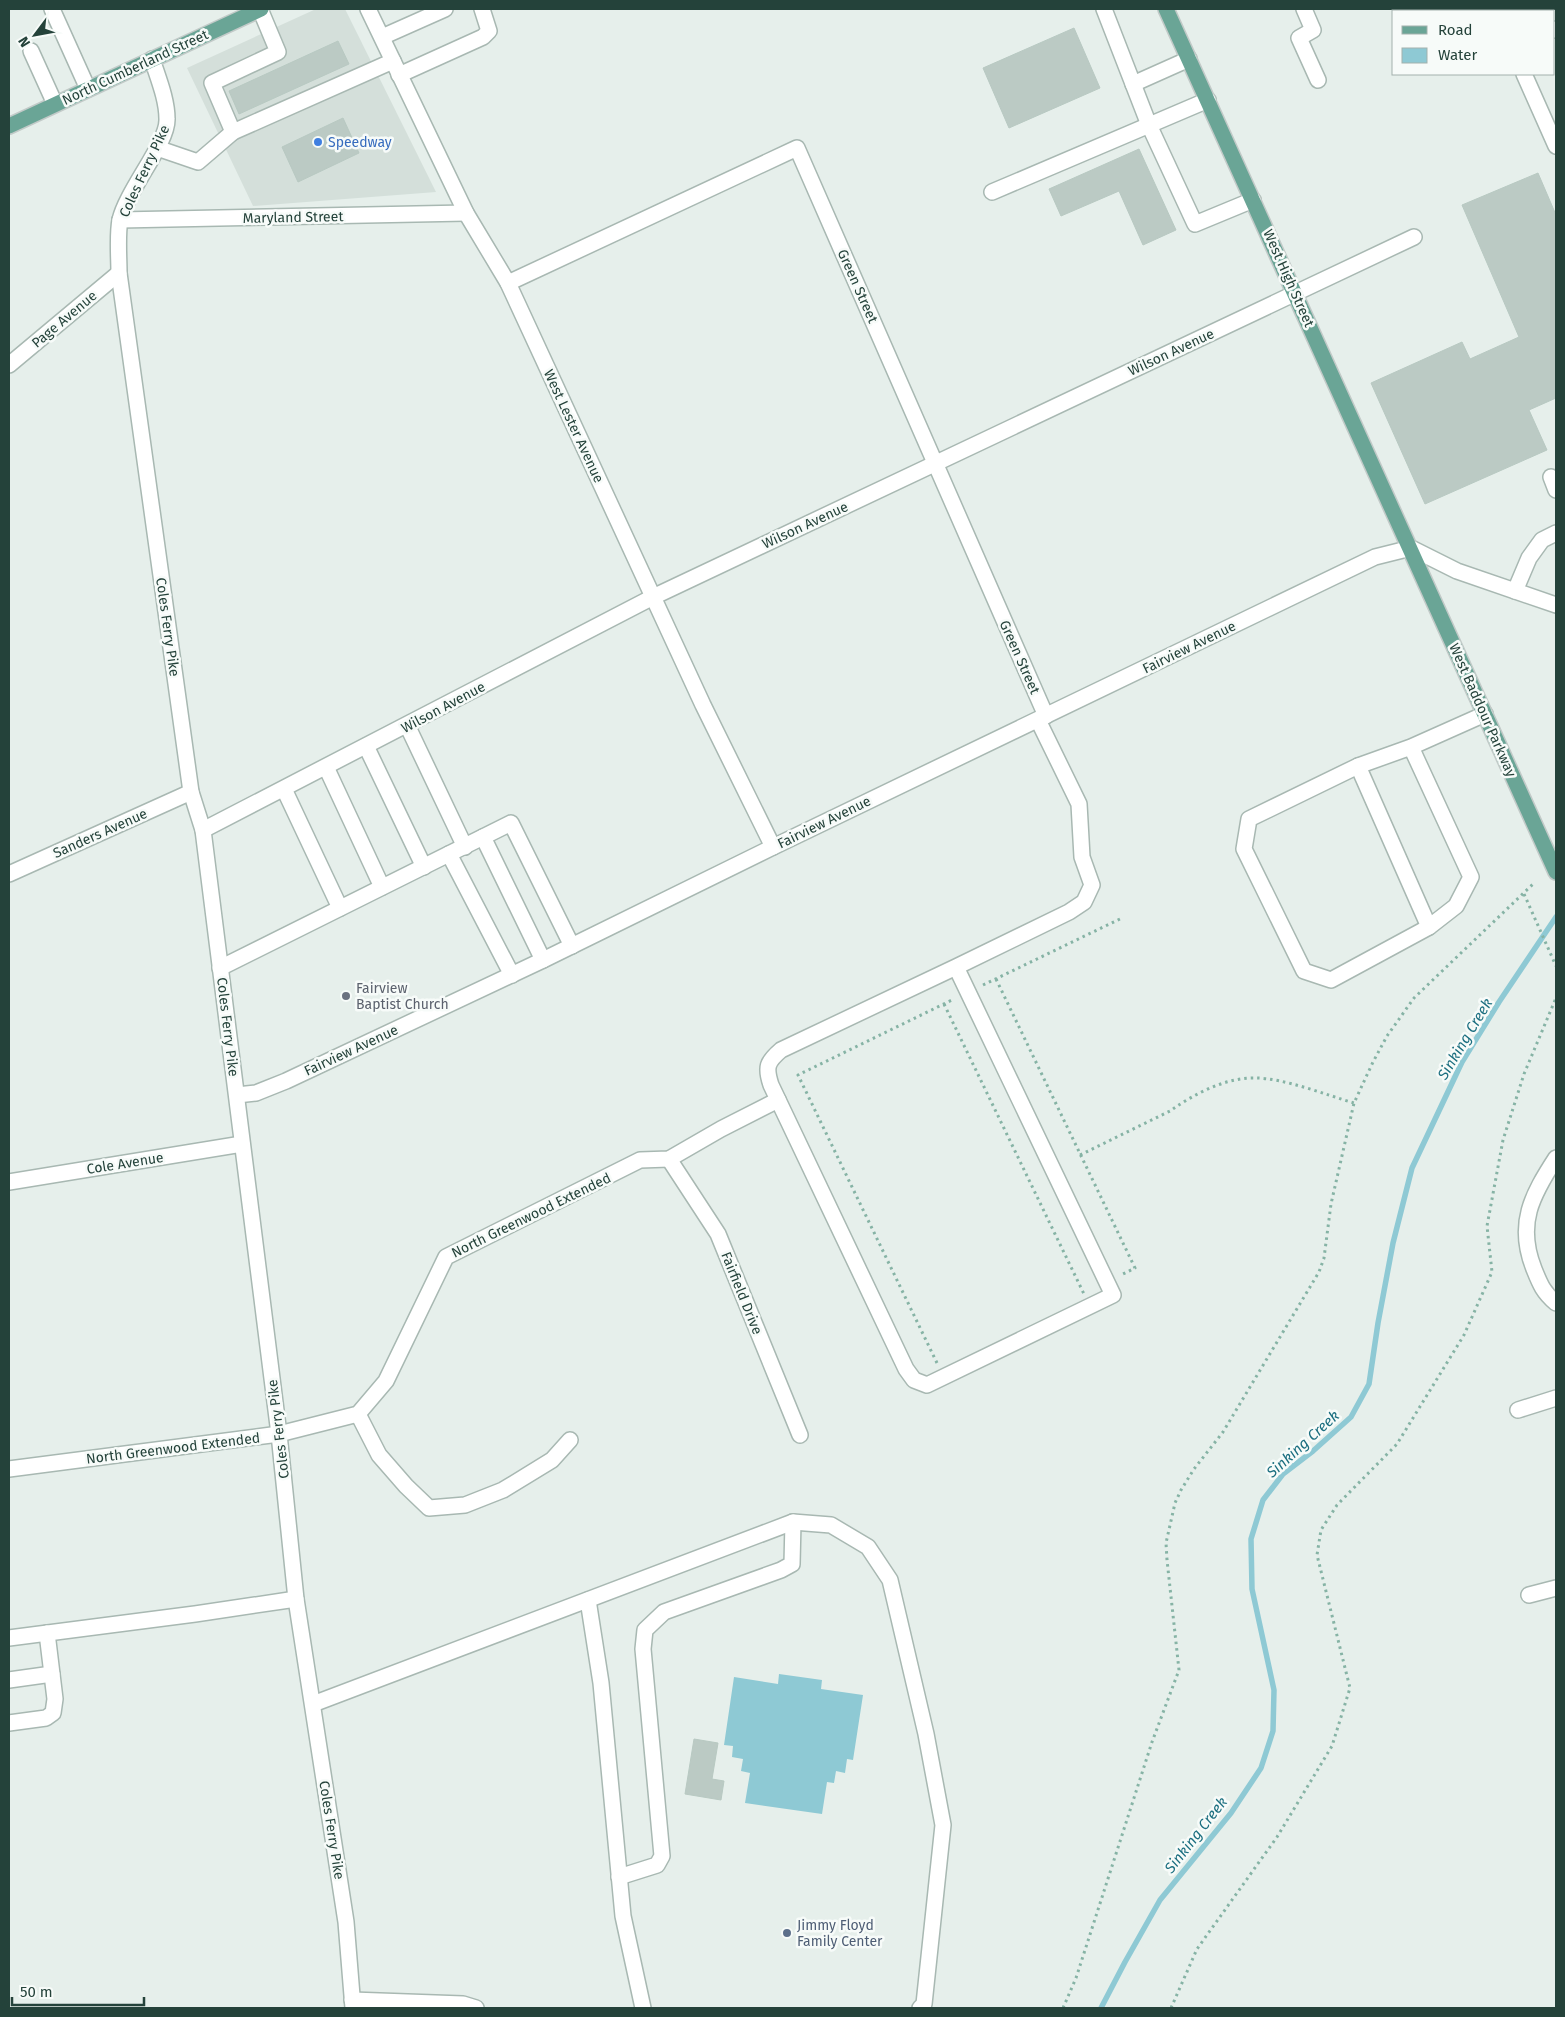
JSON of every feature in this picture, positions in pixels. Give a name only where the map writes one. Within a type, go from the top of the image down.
[{"type":"main road","name":"North Cumberland Street","points":[[9,126],[260,9]]},
{"type":"main road","name":"West High Street","points":[[1166,9],[1410,548]]},
{"type":"main road","name":"West Baddour Parkway","points":[[1410,548],[1554,868]]},
{"type":"street","points":[[52,9],[88,89]]},
{"type":"street","points":[[233,132],[212,83],[278,52],[260,9]]},
{"type":"street","name":"West Lester Avenue","points":[[368,9],[398,75],[466,213],[508,283],[653,597],[773,847]]},
{"type":"street","points":[[382,37],[445,9]]},
{"type":"street","points":[[398,75],[483,37],[489,31],[482,9]]},
{"type":"street","points":[[1104,9],[1149,125],[1195,224],[1253,200]]},
{"type":"street","points":[[1304,9],[1313,30],[1299,38],[1318,80]]},
{"type":"street","points":[[31,52],[55,104]]},
{"type":"street","points":[[1134,84],[1189,59]]},
{"type":"street","name":"Coles Ferry Pike","points":[[152,60],[164,99],[168,121],[162,138],[133,188],[120,220],[119,273],[190,792],[204,830],[279,1434],[296,1599],[346,1922],[352,2004]]},
{"type":"street","points":[[156,148],[198,162],[233,132],[393,61]]},
{"type":"street","points":[[1524,75],[1556,146]]},
{"type":"street","points":[[992,192],[1208,100]]},
{"type":"street","name":"Green Street","points":[[508,283],[797,148],[936,463],[1079,804],[1082,857],[1092,885],[1084,902],[1068,912],[956,967],[781,1050],[770,1059],[766,1071],[778,1100]]},
{"type":"street","name":"Maryland Street","points":[[120,220],[466,213]]},
{"type":"street","name":"Wilson Avenue","points":[[204,830],[653,597],[1414,237]]},
{"type":"street","name":"Page Avenue","points":[[9,365],[119,273]]},
{"type":"street","points":[[1516,591],[1529,558],[1542,540],[1556,533]]},
{"type":"street","points":[[1410,548],[1457,571],[1556,605]]},
{"type":"street","name":"Fairview Avenue","points":[[237,1095],[256,1093],[286,1081],[543,960],[1375,557],[1410,548]]},
{"type":"street","points":[[1411,746],[1471,877],[1456,906],[1429,927],[1331,980],[1304,971],[1244,849],[1248,819],[1358,766],[1411,746],[1485,714]]},
{"type":"street","points":[[407,725],[465,847]]},
{"type":"street","points":[[366,746],[424,867]]},
{"type":"street","points":[[1358,766],[1429,927]]},
{"type":"street","points":[[326,767],[382,888]]},
{"type":"street","points":[[284,789],[340,908]]},
{"type":"street","name":"Sanders Avenue","points":[[9,874],[190,792]]},
{"type":"street","points":[[220,968],[512,823],[572,946]]},
{"type":"street","points":[[483,837],[543,960]]},
{"type":"street","points":[[449,854],[512,974]]},
{"type":"street","points":[[669,1159],[721,1129],[778,1100],[906,1369],[914,1380],[926,1385],[1112,1295],[956,967]]},
{"type":"street","name":"Cole Avenue","points":[[9,1182],[242,1144]]},
{"type":"street","points":[[1556,1158],[1537,1187],[1526,1219],[1528,1253],[1543,1291],[1556,1303]]},
{"type":"street","name":"North Greenwood Extended","points":[[9,1469],[279,1434],[358,1414],[386,1381],[446,1257],[640,1160],[669,1159]]},
{"type":"street","name":"Fairfield Drive","points":[[669,1159],[718,1234],[800,1435]]},
{"type":"street","points":[[1518,1410],[1556,1398]]},
{"type":"street","points":[[358,1414],[379,1455],[406,1486],[429,1508],[465,1506],[503,1490],[552,1460],[570,1440]]},
{"type":"street","points":[[619,1878],[657,1865],[662,1856],[643,1649],[644,1630],[664,1612],[781,1570],[792,1564],[793,1522]]},
{"type":"street","points":[[313,1704],[793,1522],[831,1525],[868,1547],[890,1580],[926,1734],[943,1825],[924,2007]]},
{"type":"street","points":[[1528,1595],[1556,1588]]},
{"type":"street","points":[[9,1638],[296,1599]]},
{"type":"street","points":[[588,1600],[601,1683],[623,1916],[643,2008]]},
{"type":"street","points":[[9,1723],[46,1718],[53,1713],[55,1699],[47,1633]]},
{"type":"street","points":[[9,1680],[52,1674]]},
{"type":"street","points":[[352,2004],[463,2004],[476,2008]]},
{"type":"path","points":[[1063,2008],[1076,1978],[1152,1742],[1180,1670],[1166,1551],[1175,1503],[1194,1469],[1223,1432],[1320,1272],[1324,1258],[1331,1204],[1354,1103],[1387,1036],[1414,998],[1533,884]]},
{"type":"path","points":[[1524,894],[1556,966]]},
{"type":"path","points":[[979,987],[1122,918]]},
{"type":"path","points":[[996,979],[1135,1268],[1119,1276]]},
{"type":"path","points":[[940,1368],[798,1075],[960,997]]},
{"type":"path","points":[[1171,2008],[1197,1949],[1277,1837],[1332,1746],[1350,1688],[1317,1555],[1320,1530],[1337,1505],[1397,1444],[1464,1335],[1492,1272],[1487,1226],[1503,1140],[1524,1074],[1556,998]]},
{"type":"path","points":[[944,1004],[1085,1297]]},
{"type":"path","points":[[1550,1014],[1556,1016]]},
{"type":"path","points":[[1080,1155],[1170,1112],[1181,1104],[1220,1084],[1244,1079],[1267,1079],[1354,1103]]},
{"type":"shaded area","points":[[316,9],[345,9],[436,192],[253,206],[187,68]]},
{"type":"water","points":[[779,1674],[822,1680],[821,1689],[863,1695],[853,1760],[847,1759],[845,1773],[836,1771],[834,1783],[827,1782],[822,1814],[745,1803],[750,1773],[741,1771],[743,1759],[732,1757],[733,1746],[724,1745],[734,1677],[778,1684]]},
{"type":"building","points":[[1074,28],[1100,88],[1009,128],[983,68]]},
{"type":"building","points":[[338,41],[349,64],[239,114],[229,91]]},
{"type":"building","points":[[343,118],[359,153],[298,182],[282,147]]},
{"type":"building","points":[[1139,149],[1176,230],[1143,245],[1119,191],[1061,216],[1049,189]]},
{"type":"building","points":[[1538,173],[1556,215],[1556,398],[1529,410],[1547,450],[1425,504],[1371,383],[1462,342],[1470,359],[1519,337],[1462,205]]},
{"type":"building","points":[[694,1739],[718,1743],[712,1779],[724,1781],[721,1800],[685,1794]]},
{"type":"waterway","name":"Sinking Creek","points":[[1101,2008],[1160,1900],[1231,1813],[1261,1768],[1273,1731],[1274,1690],[1252,1589],[1251,1539],[1263,1500],[1283,1474],[1313,1451],[1351,1417],[1369,1384],[1393,1243],[1412,1168],[1462,1062],[1499,1002],[1556,917]]},
{"type":"place","name":"Speedway","points":[[318,142]]},
{"type":"place","name":"Fairview Baptist Church","points":[[346,996]]},
{"type":"place","name":"Jimmy Floyd Family Center","points":[[787,1933]]}]
